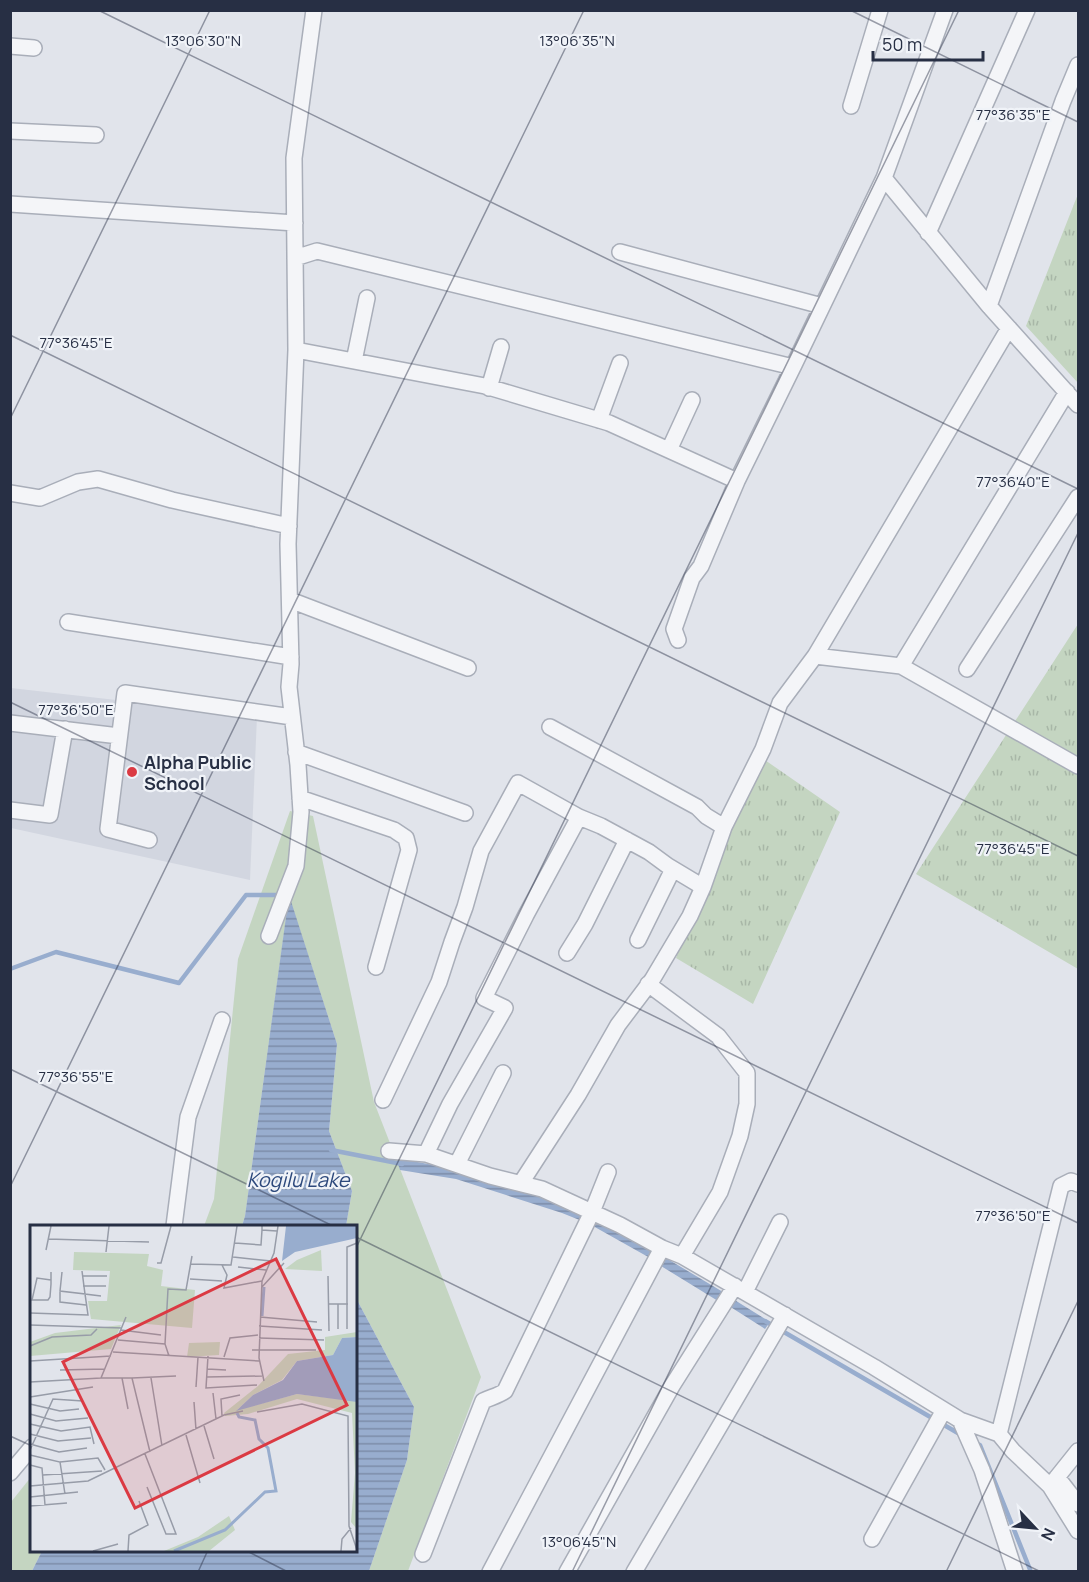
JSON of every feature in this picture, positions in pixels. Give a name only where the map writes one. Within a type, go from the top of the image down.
[{"type":"street","points":[[269,936],[296,866],[301,812],[289,687],[291,657],[289,526],[296,350],[294,158],[314,10]]},
{"type":"street","points":[[851,106],[880,10]]},
{"type":"street","points":[[678,640],[674,628],[692,578],[700,566],[737,481],[884,178],[945,10]]},
{"type":"street","points":[[928,233],[1027,10]]},
{"type":"street","points":[[10,46],[34,48]]},
{"type":"street","points":[[989,306],[1078,65]]},
{"type":"street","points":[[10,131],[96,135]]},
{"type":"street","points":[[884,178],[989,306],[1078,405]]},
{"type":"street","points":[[10,204],[295,223]]},
{"type":"street","points":[[296,258],[317,250],[793,367]]},
{"type":"street","points":[[620,252],[822,306]]},
{"type":"street","points":[[354,361],[367,298]]},
{"type":"street","points":[[521,1183],[578,1095],[618,1025],[648,984],[690,916],[724,827],[763,749],[780,703],[815,656],[1009,328]]},
{"type":"street","points":[[489,388],[501,347]]},
{"type":"street","points":[[296,350],[489,388],[599,420],[737,481]]},
{"type":"street","points":[[599,420],[620,363]]},
{"type":"street","points":[[901,666],[1067,392]]},
{"type":"street","points":[[669,450],[692,400]]},
{"type":"street","points":[[10,493],[40,498],[78,482],[98,479],[172,500],[289,526]]},
{"type":"street","points":[[967,669],[1078,497]]},
{"type":"street","points":[[290,600],[468,668]]},
{"type":"street","points":[[68,622],[291,657]]},
{"type":"street","points":[[815,656],[901,666],[1078,766]]},
{"type":"street","points":[[149,840],[108,829],[124,693],[292,717]]},
{"type":"street","points":[[10,723],[119,736]]},
{"type":"street","points":[[550,727],[697,807],[706,816],[724,827]]},
{"type":"street","points":[[10,810],[50,814],[65,729]]},
{"type":"street","points":[[296,752],[465,813]]},
{"type":"street","points":[[383,1100],[439,982],[465,907],[481,851],[518,783],[649,852],[703,887]]},
{"type":"street","points":[[300,798],[394,830],[406,838],[409,850],[376,967]]},
{"type":"street","points":[[426,1154],[450,1104],[505,1008],[484,998],[579,817]]},
{"type":"street","points":[[567,953],[585,924],[627,840]]},
{"type":"street","points":[[638,940],[673,869]]},
{"type":"street","points":[[648,984],[718,1036],[747,1073],[747,1104],[740,1136],[720,1191],[682,1256]]},
{"type":"street","points":[[174,1225],[188,1117],[222,1020]]},
{"type":"street","points":[[457,1164],[503,1073]]},
{"type":"street","points":[[389,1151],[426,1154],[490,1176],[542,1189],[682,1256],[874,1367],[960,1420],[999,1434],[1013,1452],[1054,1482],[1078,1504]]},
{"type":"street","points":[[423,1554],[483,1401],[505,1391],[592,1212],[608,1172]]},
{"type":"street","points":[[999,1434],[1061,1186],[1071,1181],[1078,1184]]},
{"type":"street","points":[[567,1572],[672,1386],[740,1289],[780,1222]]},
{"type":"street","points":[[490,1572],[662,1248]]},
{"type":"street","points":[[634,1572],[785,1315]]},
{"type":"street","points":[[872,1539],[944,1410]]},
{"type":"street","points":[[960,1420],[982,1470],[1015,1572]]},
{"type":"street","points":[[10,1473],[30,1449]]},
{"type":"street","points":[[1054,1482],[1078,1451]]},
{"type":"street","points":[[1054,1482],[1078,1531]]},
{"type":"shaded area","name":"Alpha Public School","points":[[11,688],[257,716],[250,880],[11,828]]},
{"type":"green space","points":[[1078,194],[1078,383],[1026,326]]},
{"type":"green space","points":[[1078,624],[1078,969],[916,874]]},
{"type":"green space","points":[[762,758],[840,812],[753,1004],[676,958]]},
{"type":"green space","points":[[290,811],[313,816],[374,1102],[481,1377],[408,1571],[369,1571],[407,1460],[414,1407],[357,1300],[357,1225],[346,1225],[352,1191],[329,1131],[337,1044],[289,897],[245,1216],[242,1225],[204,1225],[214,1199],[238,959]]},
{"type":"green space","points":[[30,1478],[30,1552],[42,1552],[32,1571],[11,1571],[11,1502]]},
{"type":"water","name":"Kogilu Lake","points":[[289,895],[337,1044],[329,1131],[352,1191],[346,1225],[242,1225]]},
{"type":"water","points":[[396,1158],[439,1166],[585,1213],[582,1221],[456,1179],[400,1170]]},
{"type":"water","points":[[597,1219],[654,1249],[650,1258],[593,1226]]},
{"type":"water","points":[[666,1258],[723,1292],[718,1301],[661,1266]]},
{"type":"water","points":[[733,1299],[770,1322],[765,1329],[729,1306]]},
{"type":"water","points":[[357,1300],[414,1407],[407,1460],[369,1571],[32,1571],[42,1552],[357,1552]]},
{"type":"waterway","points":[[10,969],[56,952],[179,983],[246,895],[283,895]]},
{"type":"waterway","points":[[331,1150],[402,1164]]},
{"type":"waterway","points":[[765,1321],[963,1436]]},
{"type":"waterway","points":[[975,1443],[980,1445],[1031,1572]]},
{"type":"place","name":"Alpha Public School","points":[[132,772]]}]
